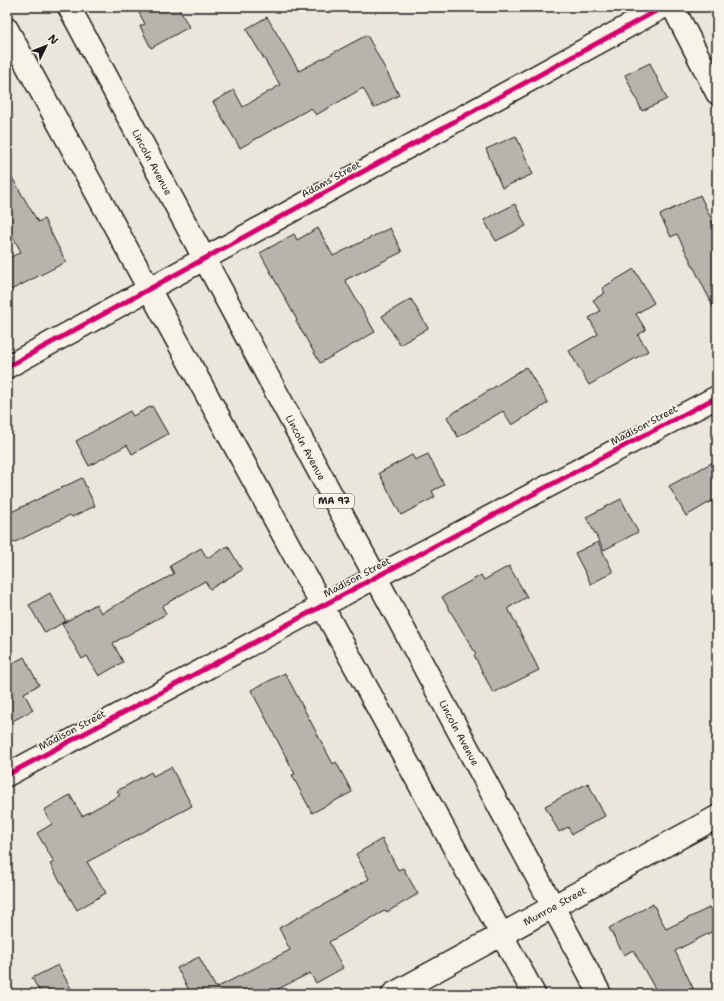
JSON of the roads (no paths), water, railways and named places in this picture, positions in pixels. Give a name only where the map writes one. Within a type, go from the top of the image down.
[{"type":"main road","name":"Lincoln Avenue","points":[[69,7],[600,994]]},
{"type":"main road","name":"Adams Street","points":[[7,367],[662,7]]},
{"type":"main road","points":[[673,7],[717,93]]},
{"type":"main road","points":[[7,29],[534,994]]},
{"type":"main road","name":"Madison Street","points":[[7,775],[376,577],[717,397]]},
{"type":"main road","name":"Munroe Street","points":[[392,994],[717,817]]}]
